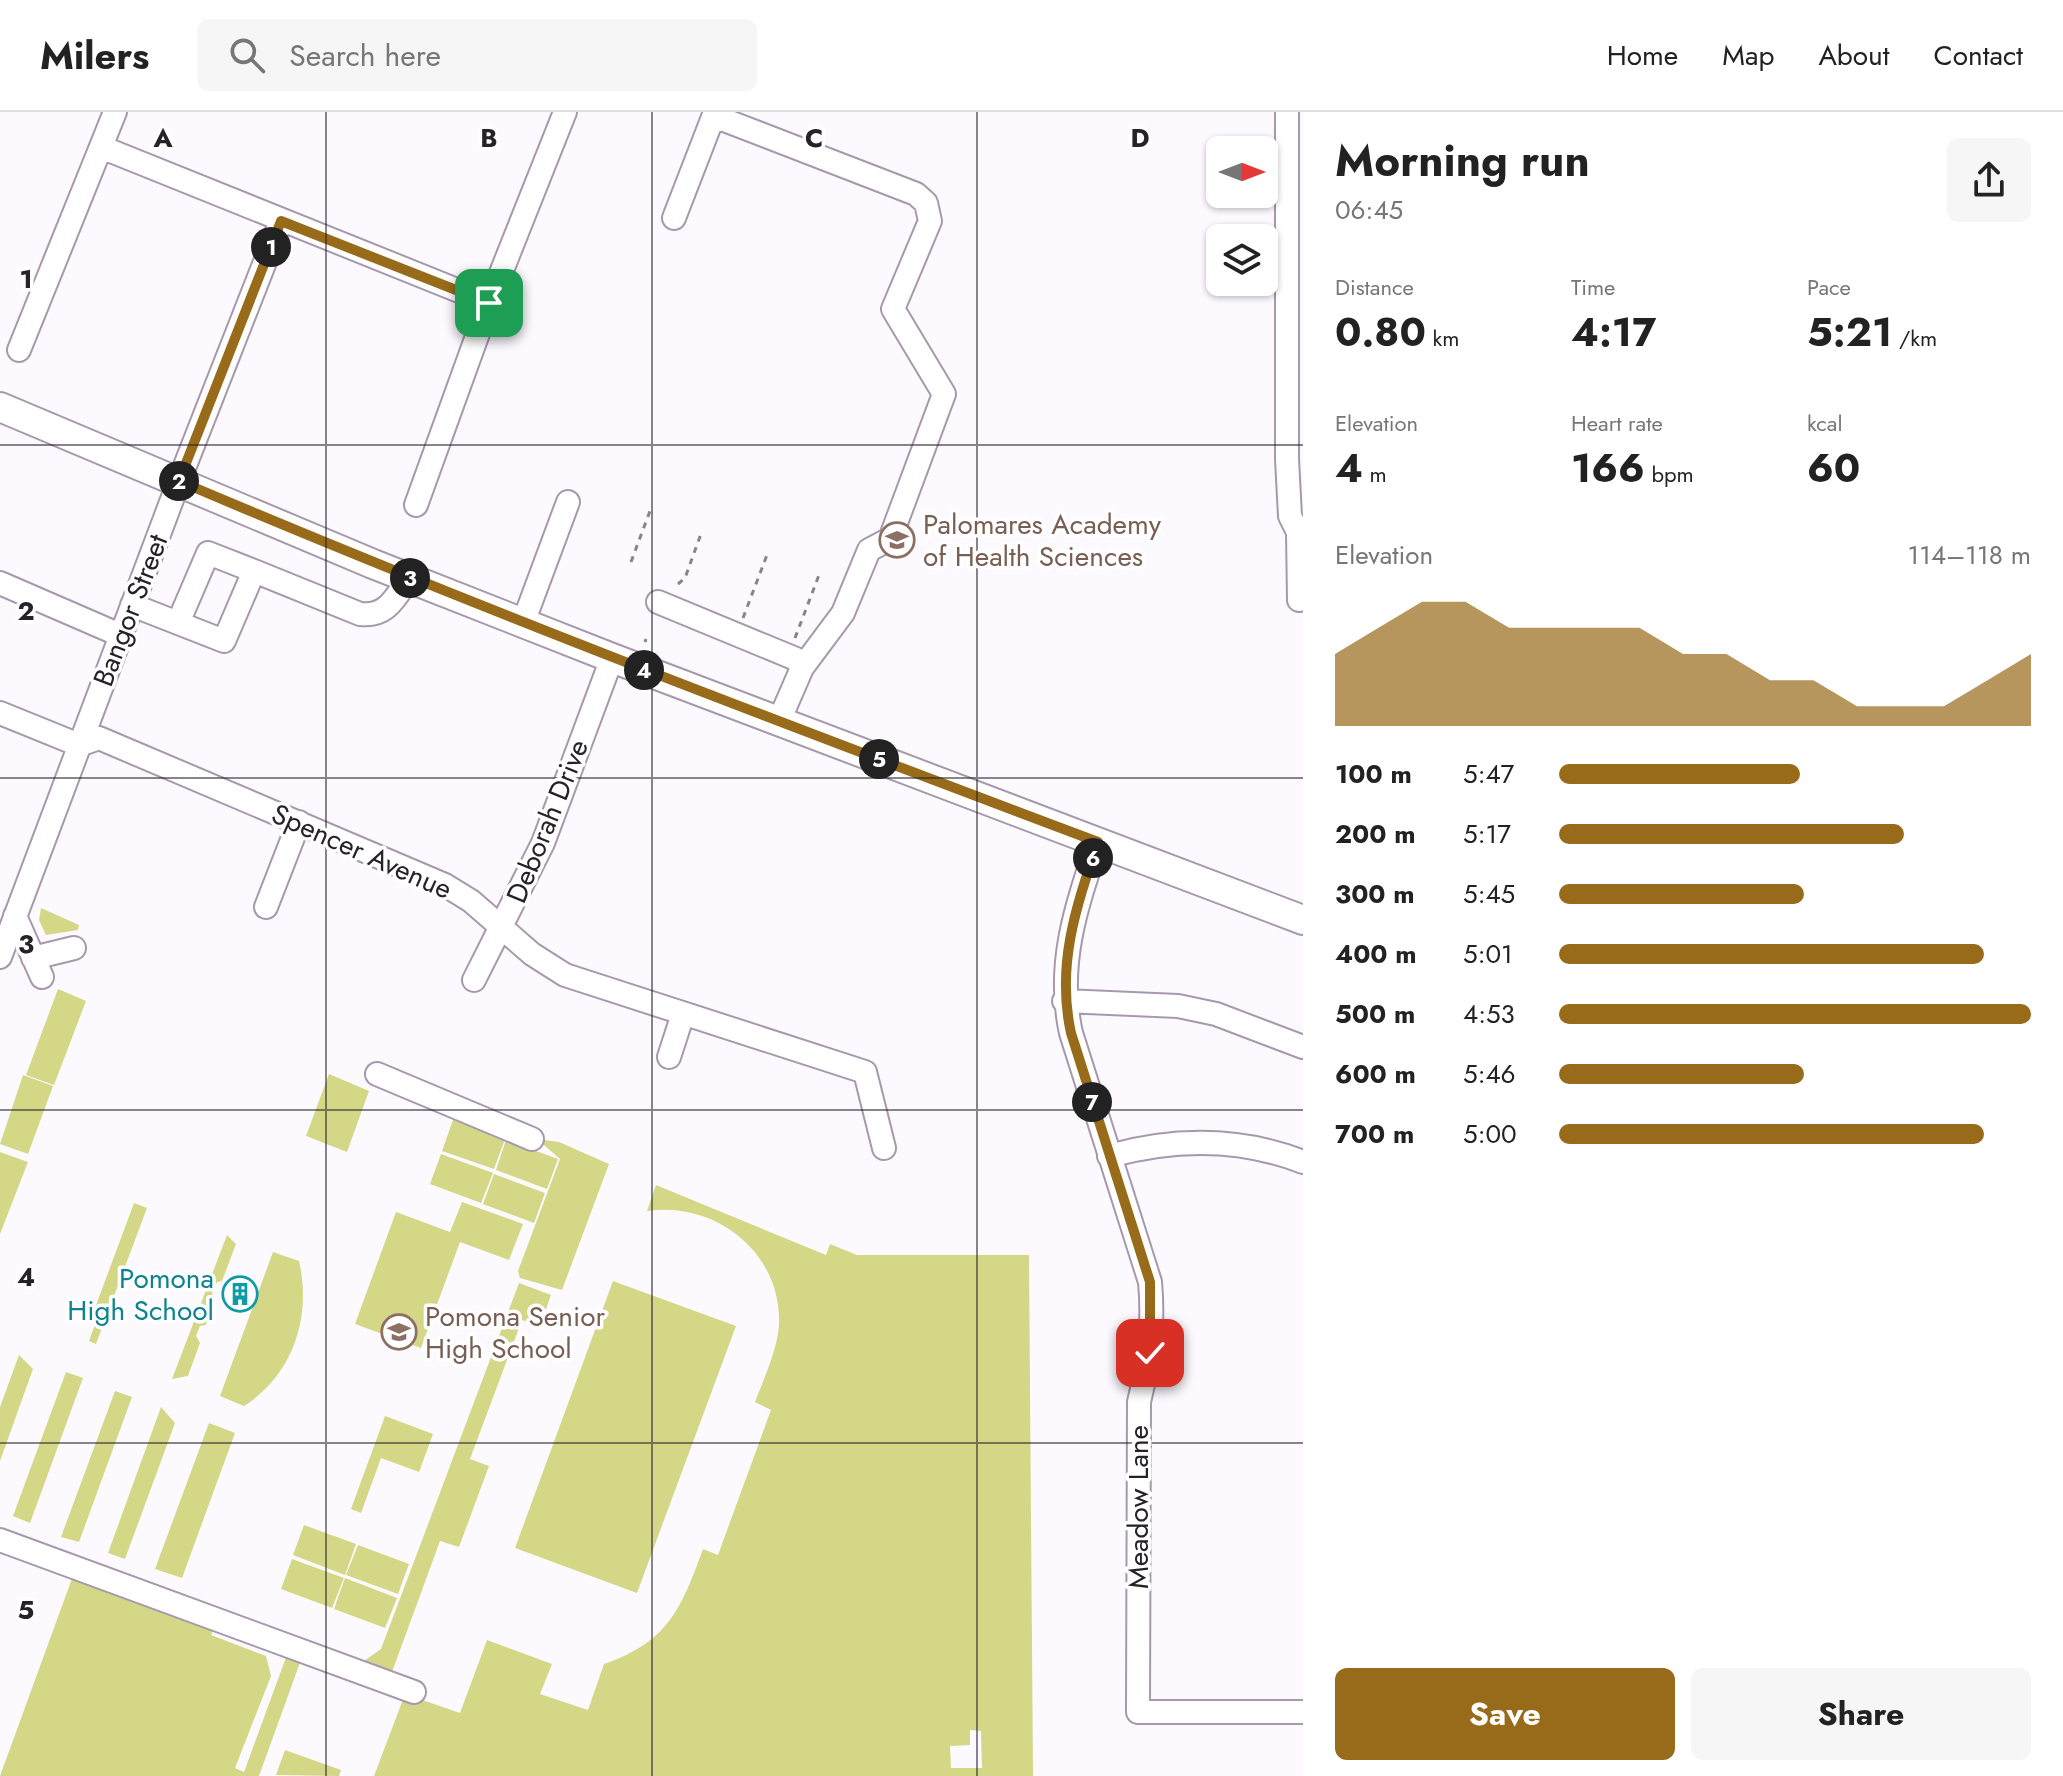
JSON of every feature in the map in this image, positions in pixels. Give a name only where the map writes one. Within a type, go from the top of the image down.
[{"type":"main road","points":[[0,407],[523,623],[1303,920]]},
{"type":"street","points":[[19,350],[115,112]]},
{"type":"street","points":[[416,505],[489,303],[565,112]]},
{"type":"street","points":[[1287,112],[1295,146],[1287,459],[1297,518],[1299,600]]},
{"type":"street","points":[[674,218],[714,114],[916,194],[930,211],[930,221],[893,309],[944,394],[890,539],[869,550],[843,613],[802,668],[779,721]]},
{"type":"street","points":[[101,147],[489,303]]},
{"type":"street","name":"Bangor Street","points":[[0,957],[120,635],[281,221]]},
{"type":"street","points":[[523,623],[568,502]]},
{"type":"street","points":[[178,623],[208,553],[360,614],[372,615],[391,604],[409,578]]},
{"type":"street","points":[[132,605],[224,641],[254,571]]},
{"type":"street","points":[[0,583],[120,635]]},
{"type":"street","points":[[658,602],[796,659],[802,668]]},
{"type":"street","name":"Deborah Drive","points":[[474,980],[543,843],[612,658]]},
{"type":"street","name":"Spencer Avenue","points":[[0,713],[79,745],[99,738],[445,885],[471,901],[565,975],[865,1072],[884,1148]]},
{"type":"street","points":[[266,907],[299,822]]},
{"type":"street","name":"Meadow Lane","points":[[1098,842],[1071,923],[1064,1001],[1150,1282],[1153,1315],[1150,1353],[1139,1402],[1138,1712],[1303,1712]]},
{"type":"street","points":[[15,916],[38,968],[74,948]]},
{"type":"street","points":[[1064,1001],[1178,1006],[1216,1014],[1303,1047]]},
{"type":"street","points":[[669,1057],[683,1014]]},
{"type":"street","points":[[377,1074],[532,1139]]},
{"type":"street","points":[[1109,1156],[1165,1144],[1213,1143],[1257,1148],[1303,1162]]},
{"type":"street","points":[[0,1540],[414,1692]]},
{"type":"path","points":[[631,562],[650,511]]},
{"type":"path","points":[[678,584],[685,578],[702,531]]},
{"type":"path","points":[[742,621],[767,555]]},
{"type":"path","points":[[794,642],[819,575]]},
{"type":"green space","points":[[41,908],[79,925],[78,930],[46,935],[39,920]]},
{"type":"green space","points":[[58,989],[86,1001],[54,1085],[26,1075]]},
{"type":"green space","points":[[329,1074],[369,1091],[347,1152],[306,1136]]},
{"type":"green space","points":[[23,1075],[53,1086],[28,1154],[0,1144]]},
{"type":"green space","points":[[453,1120],[505,1139],[494,1169],[442,1151]]},
{"type":"green space","points":[[537,1139],[559,1142],[609,1164],[562,1290],[520,1278],[518,1271],[560,1159]]},
{"type":"green space","points":[[506,1140],[558,1159],[547,1189],[496,1170]]},
{"type":"green space","points":[[0,1152],[28,1162],[0,1234]]},
{"type":"green space","points":[[441,1154],[493,1173],[481,1203],[430,1184]]},
{"type":"green space","points":[[494,1174],[545,1193],[534,1223],[483,1204]]},
{"type":"green space","points":[[656,1185],[826,1255],[830,1244],[857,1255],[1029,1255],[1033,1776],[374,1776],[405,1694],[460,1713],[487,1640],[552,1664],[540,1694],[588,1710],[604,1664],[626,1655],[658,1634],[679,1606],[703,1549],[718,1555],[771,1410],[755,1402],[776,1345],[779,1325],[777,1299],[769,1275],[756,1254],[740,1237],[719,1223],[697,1214],[672,1210],[647,1211]],"holes":[[[970,1730],[981,1731],[982,1768],[951,1768],[950,1746],[970,1745]]]},
{"type":"green space","points":[[462,1202],[523,1224],[509,1260],[460,1242],[421,1348],[355,1324],[396,1212],[450,1232]]},
{"type":"green space","points":[[134,1203],[147,1208],[96,1344],[89,1341],[97,1319],[92,1316]]},
{"type":"green space","points":[[227,1235],[236,1244],[222,1281],[217,1282],[212,1293],[215,1300],[206,1325],[200,1326],[196,1336],[200,1343],[188,1376],[172,1379]]},
{"type":"green space","points":[[273,1252],[299,1261],[303,1303],[300,1323],[295,1343],[275,1378],[244,1406],[220,1396]]},
{"type":"green space","points":[[613,1281],[736,1326],[637,1593],[515,1548]]},
{"type":"green space","points":[[519,1283],[551,1295],[540,1326],[522,1320],[470,1459],[489,1466],[459,1547],[440,1541],[392,1672],[364,1661],[381,1649]]},
{"type":"green space","points":[[19,1355],[33,1369],[0,1461],[0,1407]]},
{"type":"green space","points":[[66,1372],[83,1378],[30,1523],[13,1516]]},
{"type":"green space","points":[[115,1391],[132,1397],[79,1542],[61,1537]]},
{"type":"green space","points":[[161,1407],[175,1423],[125,1559],[108,1553]]},
{"type":"green space","points":[[385,1416],[433,1434],[419,1472],[381,1458],[361,1513],[351,1509]]},
{"type":"green space","points":[[209,1423],[235,1433],[182,1578],[155,1569]]},
{"type":"green space","points":[[304,1525],[356,1544],[345,1575],[293,1555]]},
{"type":"green space","points":[[358,1545],[409,1564],[398,1594],[346,1575]]},
{"type":"green space","points":[[292,1559],[344,1578],[332,1608],[281,1589]]},
{"type":"green space","points":[[74,1573],[216,1624],[211,1635],[266,1656],[271,1676],[235,1768],[244,1772],[288,1652],[302,1657],[259,1776],[0,1776]]},
{"type":"green space","points":[[345,1578],[397,1598],[385,1628],[334,1609]]},
{"type":"green space","points":[[285,1750],[341,1770],[339,1776],[276,1775]]},
{"type":"place","name":"Palomares Academy of Health Sciences","points":[[897,540]]},
{"type":"place","name":"Pomona High School","points":[[240,1294]]},
{"type":"place","name":"Pomona Senior High School","points":[[399,1332]]},
{"type":"route","points":[[489,303],[281,221],[179,481],[373,564],[612,658],[1098,842],[1071,923],[1064,1001],[1071,1033],[1150,1282],[1153,1315],[1150,1353]]}]
